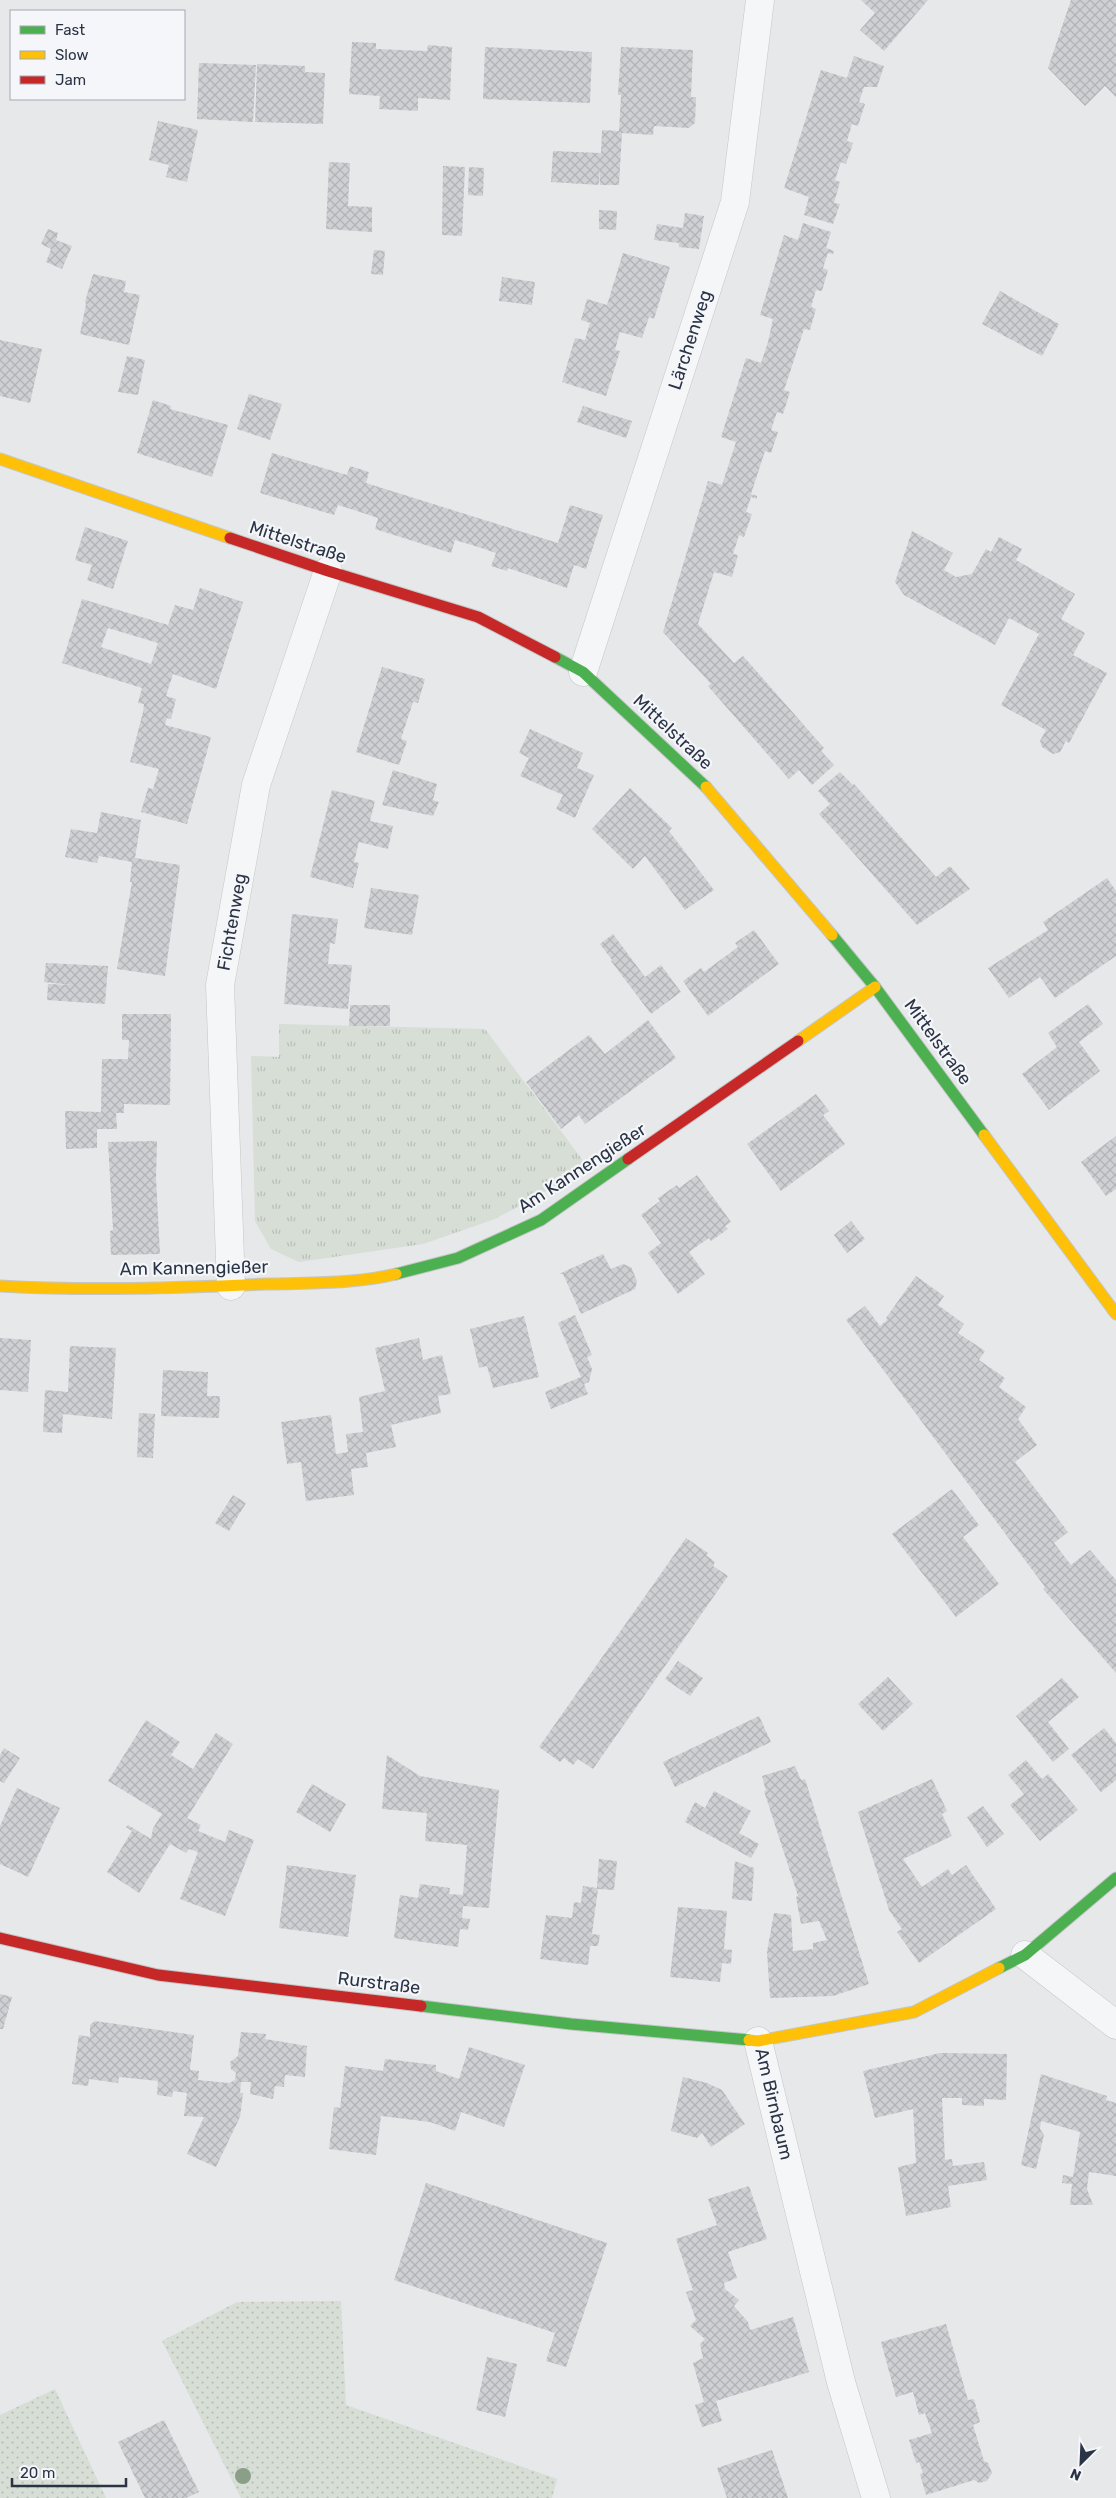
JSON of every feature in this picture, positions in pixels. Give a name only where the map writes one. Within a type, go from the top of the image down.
[{"type":"street","name":"Lärchenweg","points":[[583,672],[735,202],[760,0]]},
{"type":"street","name":"Mittelstraße","points":[[0,459],[328,571],[478,616],[583,672],[715,795],[875,987],[1116,1314]]},
{"type":"street","name":"Fichtenweg","points":[[231,1286],[220,986],[256,785],[328,571]]},
{"type":"street","name":"Am Kannengießer","points":[[0,1286],[39,1288],[231,1286],[370,1280],[458,1258],[541,1220],[875,987]]},
{"type":"street","name":"Am Birnbaum","points":[[876,2498],[841,2382],[758,2041],[914,2012],[1025,1956],[1116,1878]]},
{"type":"street","name":"Rurstraße","points":[[0,1938],[158,1975],[571,2024],[758,2041]]},
{"type":"street","points":[[1025,1956],[1116,2025]]},
{"type":"green space","points":[[279,1024],[485,1029],[584,1162],[561,1183],[495,1219],[423,1244],[299,1262],[271,1249],[255,1221],[251,1056],[279,1057]]},
{"type":"green space","points":[[341,2301],[346,2405],[557,2479],[552,2498],[241,2498],[162,2341],[237,2302]]},
{"type":"green space","points":[[55,2389],[106,2498],[0,2498],[0,2415]]},
{"type":"building","points":[[861,0],[928,0],[884,51],[860,30],[875,13]]},
{"type":"building","points":[[1071,0],[1116,0],[1116,97],[1105,86],[1085,106],[1048,68]]},
{"type":"building","points":[[352,42],[376,43],[376,49],[427,51],[428,45],[452,47],[450,100],[418,98],[418,111],[379,109],[380,96],[349,94]]},
{"type":"building","points":[[485,47],[592,52],[590,103],[483,99]]},
{"type":"building","points":[[621,47],[693,50],[691,97],[696,97],[695,123],[689,128],[654,126],[653,135],[622,133],[619,185],[600,185],[600,168],[599,185],[551,182],[553,151],[601,153],[602,130],[619,131],[621,95],[618,95]]},
{"type":"building","points":[[854,56],[884,66],[877,87],[864,87],[859,102],[865,104],[858,126],[852,124],[847,141],[853,143],[846,164],[841,162],[835,180],[840,182],[834,203],[840,204],[833,224],[804,215],[809,197],[784,188],[821,70],[847,78]]},
{"type":"building","points":[[199,63],[256,65],[253,122],[197,119]]},
{"type":"building","points":[[257,64],[305,66],[305,72],[325,73],[323,124],[255,122]]},
{"type":"building","points":[[158,121],[198,130],[187,182],[166,177],[169,165],[149,160]]},
{"type":"building","points":[[329,162],[350,163],[348,206],[372,207],[372,232],[326,229]]},
{"type":"building","points":[[443,166],[465,167],[462,236],[442,235]]},
{"type":"building","points":[[469,167],[484,168],[483,196],[468,195]]},
{"type":"building","points":[[599,210],[617,211],[616,230],[599,229]]},
{"type":"building","points":[[685,213],[704,216],[699,249],[679,247],[679,243],[654,240],[657,224],[683,228]]},
{"type":"building","points":[[803,223],[831,232],[826,248],[834,251],[833,254],[828,253],[823,268],[828,270],[822,291],[816,290],[811,307],[816,309],[810,330],[804,329],[784,390],[790,392],[783,414],[777,412],[771,430],[778,432],[771,453],[765,451],[751,494],[757,496],[757,499],[751,497],[746,512],[752,514],[744,537],[739,535],[733,554],[738,555],[732,577],[714,572],[698,624],[734,663],[743,656],[824,748],[821,751],[834,765],[812,785],[799,770],[789,779],[708,686],[711,684],[663,632],[708,481],[722,485],[736,442],[721,437],[746,358],[761,363],[768,342],[773,319],[760,315],[784,235],[798,240]]},
{"type":"building","points":[[48,229],[58,233],[56,240],[72,246],[62,269],[46,262],[51,249],[41,244]]},
{"type":"building","points":[[374,250],[385,251],[383,275],[371,274]]},
{"type":"building","points":[[623,253],[670,267],[654,319],[649,317],[642,338],[620,332],[615,350],[620,351],[606,396],[562,382],[575,338],[585,340],[590,323],[581,320],[587,299],[607,305]]},
{"type":"building","points":[[93,274],[126,281],[124,292],[140,295],[129,345],[80,334],[85,302]]},
{"type":"building","points":[[502,277],[535,282],[532,305],[499,301]]},
{"type":"building","points":[[1000,291],[1059,324],[1042,356],[982,324]]},
{"type":"building","points":[[0,340],[42,349],[30,403],[0,396]]},
{"type":"building","points":[[127,356],[145,360],[138,395],[118,392]]},
{"type":"building","points":[[249,394],[282,404],[270,440],[237,429]]},
{"type":"building","points":[[153,400],[171,406],[170,409],[228,425],[212,477],[137,453]]},
{"type":"building","points":[[583,406],[632,421],[626,438],[577,422]]},
{"type":"building","points":[[272,453],[347,475],[350,466],[369,472],[366,483],[558,543],[570,505],[603,515],[586,569],[574,565],[567,588],[508,568],[507,571],[491,566],[496,553],[475,546],[455,540],[451,553],[375,529],[378,518],[338,505],[334,515],[260,493]]},
{"type":"building","points":[[85,527],[128,541],[113,589],[87,580],[92,565],[75,560]]},
{"type":"building","points":[[912,531],[953,553],[944,570],[956,577],[972,574],[986,549],[991,552],[999,537],[1022,549],[1016,560],[1075,594],[1061,619],[1085,633],[1073,655],[1107,673],[1069,743],[1066,741],[1060,752],[1053,754],[1042,747],[1040,741],[1046,730],[1001,705],[1039,634],[1009,618],[995,645],[904,595],[895,582]]},
{"type":"building","points":[[200,588],[243,602],[216,689],[173,674],[166,696],[176,699],[171,719],[167,718],[165,725],[211,737],[187,824],[141,812],[148,788],[153,789],[159,769],[130,762],[143,712],[144,704],[138,703],[142,688],[62,663],[82,599],[168,625],[175,605],[193,610]],"holes":[[[108,628],[158,643],[151,664],[101,647]]]},
{"type":"building","points":[[382,667],[425,679],[418,703],[413,702],[401,739],[407,741],[399,765],[356,752]]},
{"type":"building","points":[[530,729],[583,753],[577,768],[594,775],[575,818],[556,809],[563,795],[520,776],[529,758],[519,753]]},
{"type":"building","points":[[393,770],[437,784],[433,800],[439,802],[433,816],[382,805]]},
{"type":"building","points":[[840,772],[854,784],[936,877],[950,866],[970,889],[917,925],[819,814],[830,804],[818,791]]},
{"type":"building","points":[[630,788],[672,828],[669,831],[714,890],[685,910],[645,856],[633,869],[592,829]]},
{"type":"building","points":[[332,790],[375,801],[370,821],[393,826],[388,849],[359,842],[354,862],[359,863],[353,888],[310,877]]},
{"type":"building","points":[[101,812],[141,820],[135,858],[180,865],[165,976],[117,969],[132,882],[130,882],[132,862],[99,856],[97,863],[65,857],[71,829],[97,833]]},
{"type":"building","points":[[1107,878],[1116,891],[1116,956],[1055,998],[1040,977],[1009,998],[988,968],[1048,930],[1043,922]]},
{"type":"building","points":[[371,888],[419,895],[412,935],[364,928]]},
{"type":"building","points":[[292,914],[338,919],[335,944],[330,943],[328,964],[352,965],[348,1009],[284,1004]]},
{"type":"building","points":[[754,930],[779,964],[708,1016],[683,981],[701,968],[704,972],[738,947],[735,943]]},
{"type":"building","points":[[613,934],[645,977],[661,965],[681,992],[651,1014],[600,944]]},
{"type":"building","points":[[46,963],[108,966],[105,1004],[47,1000],[48,984],[71,985],[44,982]]},
{"type":"building","points":[[1088,1004],[1103,1024],[1079,1042],[1100,1071],[1049,1110],[1022,1074],[1057,1047],[1048,1033]]},
{"type":"building","points":[[350,1005],[390,1005],[390,1026],[349,1026]]},
{"type":"building","points":[[122,1014],[171,1014],[170,1105],[124,1104],[124,1113],[116,1113],[117,1129],[97,1129],[97,1148],[66,1149],[65,1111],[101,1112],[102,1059],[128,1059],[129,1040],[122,1040]]},
{"type":"building","points":[[648,1020],[676,1058],[585,1124],[579,1115],[561,1129],[526,1082],[589,1035],[605,1054]]},
{"type":"building","points":[[816,1094],[829,1111],[823,1115],[845,1144],[781,1191],[747,1144]]},
{"type":"building","points":[[1116,1136],[1116,1189],[1106,1196],[1081,1162]]},
{"type":"building","points":[[157,1141],[156,1178],[160,1254],[111,1255],[110,1231],[113,1230],[108,1142]]},
{"type":"building","points":[[697,1175],[731,1222],[725,1226],[728,1229],[711,1241],[709,1238],[689,1252],[705,1274],[678,1294],[648,1253],[661,1243],[641,1215],[660,1201],[658,1198],[677,1185],[679,1188]]},
{"type":"building","points":[[851,1221],[865,1239],[847,1253],[834,1235]]},
{"type":"building","points":[[603,1254],[611,1269],[623,1264],[631,1267],[637,1281],[635,1289],[581,1314],[563,1274],[559,1274]]},
{"type":"building","points":[[916,1276],[944,1296],[938,1305],[964,1324],[958,1333],[985,1351],[979,1360],[1005,1378],[999,1387],[1026,1407],[1018,1419],[1037,1445],[1015,1462],[1068,1532],[1054,1543],[1071,1565],[1090,1550],[1116,1580],[1116,1673],[1043,1589],[1045,1587],[846,1320],[865,1306],[880,1326],[887,1320],[886,1318]]},
{"type":"building","points":[[575,1315],[592,1355],[587,1357],[592,1369],[589,1382],[584,1384],[588,1394],[551,1409],[545,1392],[581,1377],[558,1323]]},
{"type":"building","points":[[524,1316],[539,1377],[493,1388],[487,1366],[479,1368],[470,1329]]},
{"type":"building","points":[[0,1338],[31,1340],[28,1392],[0,1390]]},
{"type":"building","points":[[419,1338],[423,1360],[442,1355],[451,1394],[438,1396],[441,1413],[391,1425],[396,1447],[366,1453],[368,1467],[351,1469],[354,1495],[306,1501],[301,1462],[287,1464],[281,1422],[331,1415],[336,1454],[348,1452],[346,1434],[363,1432],[359,1397],[385,1391],[375,1348]]},
{"type":"building","points":[[70,1346],[116,1348],[112,1419],[63,1414],[62,1433],[43,1432],[45,1390],[68,1392]]},
{"type":"building","points":[[163,1370],[208,1372],[207,1396],[220,1396],[219,1418],[161,1416]]},
{"type":"building","points":[[139,1413],[155,1414],[153,1458],[137,1457]]},
{"type":"building","points":[[952,1489],[979,1525],[963,1537],[999,1584],[956,1617],[892,1534]]},
{"type":"building","points":[[233,1495],[246,1503],[229,1531],[215,1523]]},
{"type":"building","points":[[686,1538],[708,1553],[706,1555],[715,1562],[713,1566],[728,1576],[593,1769],[578,1759],[573,1765],[564,1758],[560,1762],[539,1747]]},
{"type":"building","points":[[678,1661],[703,1678],[690,1696],[665,1679]]},
{"type":"building","points":[[888,1677],[913,1704],[883,1731],[858,1704]]},
{"type":"building","points":[[1062,1678],[1079,1697],[1048,1722],[1069,1749],[1053,1762],[1016,1716]]},
{"type":"building","points":[[759,1716],[771,1742],[675,1787],[663,1762]]},
{"type":"building","points":[[146,1720],[180,1742],[171,1755],[193,1769],[216,1733],[233,1744],[187,1818],[201,1825],[198,1831],[225,1842],[229,1830],[254,1840],[225,1916],[180,1899],[198,1852],[189,1849],[186,1853],[170,1844],[139,1893],[107,1872],[132,1831],[126,1827],[128,1825],[151,1839],[153,1828],[162,1814],[108,1781]]},
{"type":"building","points":[[1104,1728],[1116,1743],[1116,1780],[1101,1792],[1071,1755]]},
{"type":"building","points":[[4,1748],[20,1758],[4,1783],[0,1781],[0,1755]]},
{"type":"building","points":[[387,1755],[420,1776],[499,1790],[489,1908],[463,1906],[462,1918],[470,1919],[468,1930],[460,1929],[458,1947],[394,1938],[400,1895],[418,1898],[420,1884],[450,1888],[449,1894],[463,1895],[467,1845],[425,1841],[427,1813],[382,1809]]},
{"type":"building","points":[[1026,1760],[1042,1779],[1048,1774],[1078,1810],[1040,1841],[1010,1805],[1024,1794],[1008,1775]]},
{"type":"building","points":[[795,1766],[801,1780],[805,1779],[869,1984],[833,1996],[770,1998],[767,1952],[774,1913],[791,1915],[793,1951],[813,1949],[813,1943],[827,1940],[819,1921],[801,1924],[796,1897],[798,1896],[764,1791],[766,1791],[762,1776]]},
{"type":"building","points":[[932,1779],[947,1811],[942,1814],[952,1836],[903,1859],[922,1887],[948,1869],[952,1875],[966,1865],[996,1909],[919,1963],[897,1932],[902,1929],[889,1910],[858,1812]]},
{"type":"building","points":[[312,1784],[346,1804],[330,1832],[296,1812]]},
{"type":"building","points":[[17,1788],[60,1808],[28,1877],[0,1864],[0,1826]]},
{"type":"building","points":[[714,1791],[751,1811],[739,1833],[759,1844],[751,1858],[685,1822],[695,1802],[705,1808]]},
{"type":"building","points":[[983,1806],[1004,1834],[987,1847],[967,1817]]},
{"type":"building","points":[[599,1859],[617,1861],[614,1890],[598,1889],[592,1934],[600,1935],[598,1946],[590,1946],[588,1965],[540,1959],[546,1915],[572,1918],[574,1902],[581,1903],[583,1886],[597,1888]]},
{"type":"building","points":[[735,1861],[754,1868],[752,1901],[732,1899]]},
{"type":"building","points":[[287,1865],[356,1875],[348,1937],[279,1928]]},
{"type":"building","points":[[678,1907],[727,1911],[724,1949],[732,1950],[731,1964],[722,1963],[720,1982],[670,1977]]},
{"type":"building","points":[[0,1994],[12,1997],[3,2029],[0,2029]]},
{"type":"building","points":[[95,2021],[194,2035],[190,2070],[199,2071],[198,2080],[229,2083],[235,2080],[236,2073],[231,2069],[230,2062],[238,2056],[241,2032],[266,2034],[265,2039],[307,2046],[305,2077],[285,2075],[284,2087],[275,2086],[273,2099],[250,2094],[251,2082],[241,2082],[240,2093],[243,2093],[240,2117],[216,2167],[187,2154],[204,2117],[184,2116],[187,2093],[173,2091],[172,2097],[157,2095],[158,2081],[119,2077],[118,2083],[89,2079],[88,2086],[72,2084],[79,2035],[90,2037],[90,2025]]},
{"type":"building","points":[[469,2047],[525,2065],[504,2127],[461,2112],[455,2131],[430,2122],[381,2116],[376,2155],[329,2149],[334,2107],[340,2108],[345,2066],[383,2071],[385,2059],[436,2065],[436,2071],[459,2079]]},
{"type":"building","points":[[940,2053],[1007,2054],[1006,2100],[984,2099],[984,2106],[962,2105],[962,2098],[942,2098],[945,2160],[952,2159],[953,2166],[984,2162],[987,2180],[948,2186],[951,2207],[906,2216],[898,2167],[916,2163],[913,2109],[875,2118],[863,2071]]},
{"type":"building","points":[[1041,2074],[1107,2096],[1106,2100],[1116,2103],[1116,2176],[1089,2172],[1087,2189],[1093,2205],[1070,2205],[1072,2184],[1062,2183],[1063,2175],[1073,2177],[1080,2132],[1041,2121],[1040,2129],[1044,2135],[1036,2169],[1021,2165]]},
{"type":"building","points":[[683,2077],[707,2083],[722,2090],[745,2124],[711,2147],[702,2133],[697,2138],[671,2131]]},
{"type":"building","points":[[426,2183],[607,2243],[566,2367],[546,2361],[555,2333],[394,2280]]},
{"type":"building","points":[[749,2186],[767,2239],[728,2252],[737,2278],[724,2283],[725,2289],[739,2300],[734,2306],[748,2322],[750,2330],[793,2317],[809,2372],[716,2401],[722,2421],[702,2427],[695,2405],[704,2402],[693,2363],[703,2358],[700,2344],[705,2339],[690,2326],[696,2320],[686,2292],[693,2290],[676,2239],[717,2225],[708,2199]]},
{"type":"building","points":[[946,2324],[968,2400],[974,2399],[980,2422],[973,2425],[984,2461],[988,2463],[992,2473],[987,2481],[979,2483],[974,2480],[926,2495],[920,2474],[923,2473],[919,2462],[916,2463],[909,2440],[932,2433],[925,2413],[919,2415],[913,2392],[896,2397],[881,2342]]},
{"type":"building","points":[[487,2357],[517,2364],[505,2417],[476,2410]]},
{"type":"building","points":[[164,2420],[199,2492],[186,2498],[145,2498],[118,2442]]},
{"type":"building","points":[[772,2450],[788,2498],[727,2498],[717,2468]]},
{"type":"traffic: fast","points":[[555,657],[583,672],[706,787]]},
{"type":"traffic: fast","points":[[832,935],[875,987],[984,1135]]},
{"type":"traffic: fast","points":[[396,1274],[458,1258],[541,1220],[628,1159]]},
{"type":"traffic: fast","points":[[999,1968],[1025,1955],[1116,1878]]},
{"type":"traffic: fast","points":[[421,2006],[571,2024],[749,2040]]},
{"type":"traffic: slow","points":[[0,459],[230,538]]},
{"type":"traffic: slow","points":[[706,787],[832,935]]},
{"type":"traffic: slow","points":[[798,1041],[875,987]]},
{"type":"traffic: slow","points":[[984,1135],[1116,1314]]},
{"type":"traffic: slow","points":[[0,1286],[100,1289],[201,1287],[365,1280],[396,1274]]},
{"type":"traffic: slow","points":[[749,2040],[758,2041],[914,2012],[999,1968]]},
{"type":"traffic: jam","points":[[230,538],[328,571],[478,617],[555,657]]},
{"type":"traffic: jam","points":[[628,1159],[798,1041]]},
{"type":"traffic: jam","points":[[0,1938],[158,1975],[421,2006]]}]
